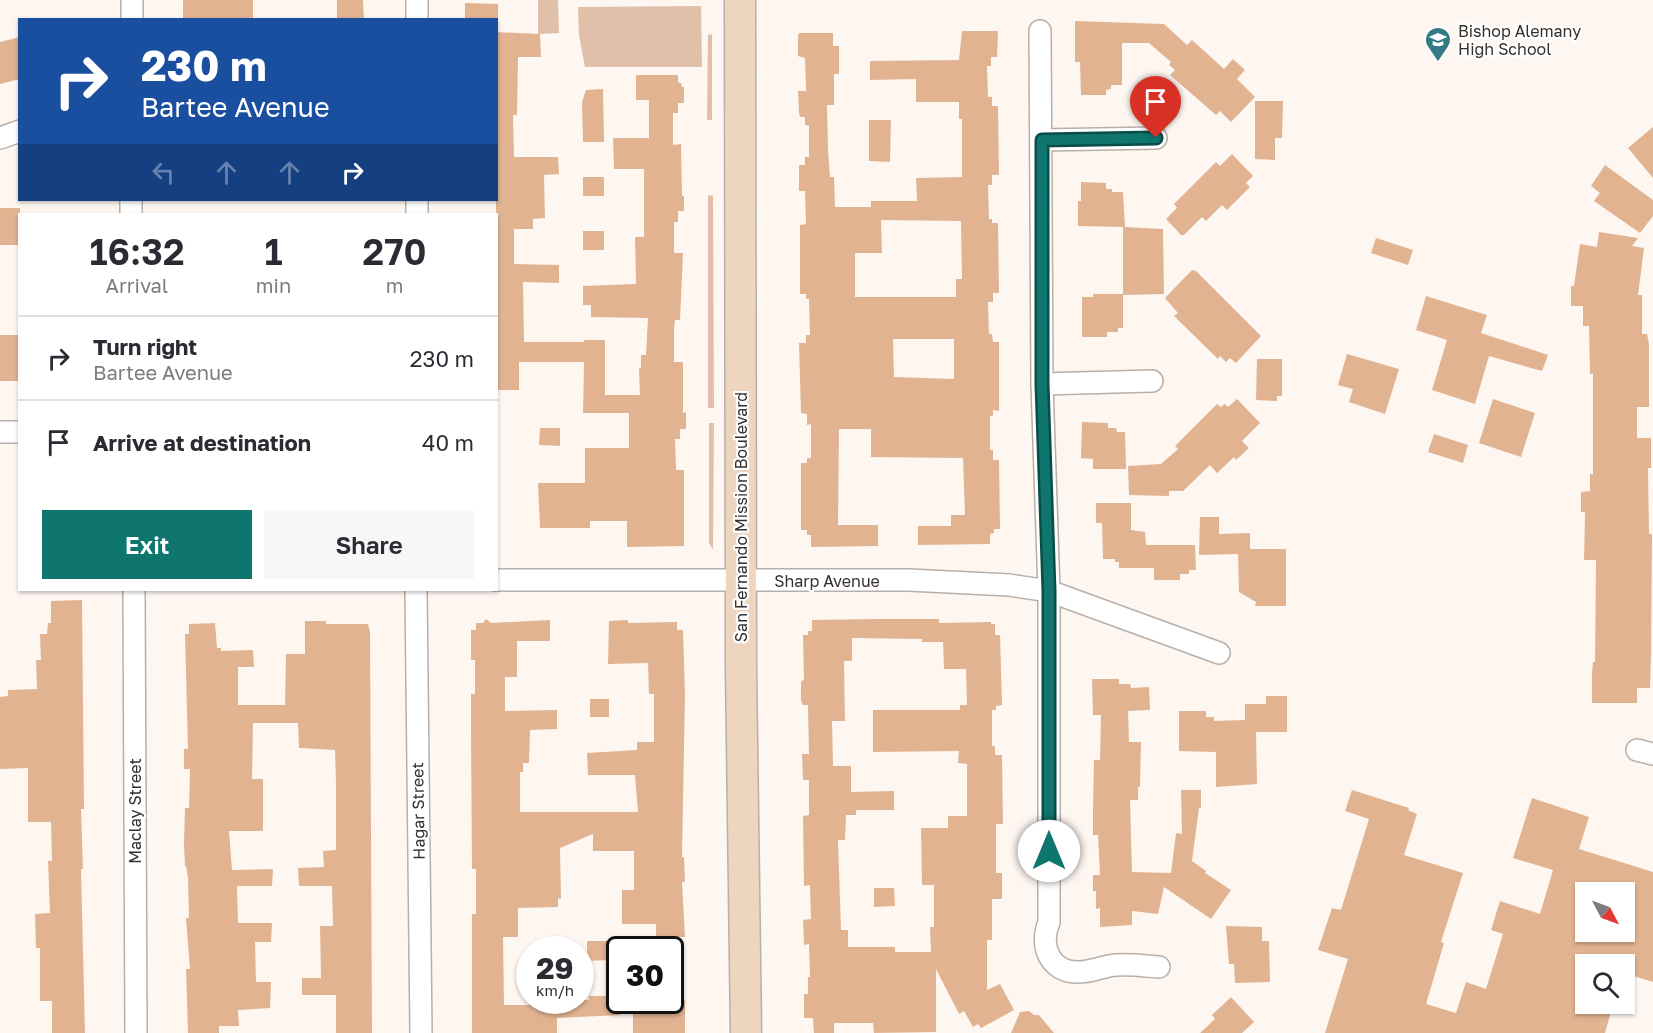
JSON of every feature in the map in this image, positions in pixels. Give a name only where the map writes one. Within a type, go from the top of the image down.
[{"type":"main road","name":"San Fernando Mission Boulevard","points":[[740,0],[741,581],[746,1033]]},
{"type":"street","points":[[132,0],[132,18]]},
{"type":"street","points":[[417,0],[417,18]]},
{"type":"street","points":[[1040,31],[1042,384],[1049,591],[1048,922],[1044,933],[1044,948],[1058,965],[1068,971],[1079,972],[1119,965],[1159,967]]},
{"type":"street","points":[[0,138],[18,133]]},
{"type":"street","points":[[1042,140],[1156,138]]},
{"type":"street","points":[[1042,384],[1152,381]]},
{"type":"street","points":[[0,432],[18,432]]},
{"type":"street","name":"Sharp Avenue","points":[[498,580],[909,580],[1008,585],[1049,591],[1219,653]]},
{"type":"street","name":"Maclay Street","points":[[134,591],[136,1033]]},
{"type":"street","name":"Hagar Street","points":[[416,591],[421,1033]]},
{"type":"shaded area","points":[[538,0],[558,0],[559,33],[538,34]]},
{"type":"shaded area","points":[[701,6],[702,67],[585,67],[579,35],[578,7]]},
{"type":"shaded area","points":[[712,34],[712,120],[707,120],[708,35]]},
{"type":"shaded area","points":[[708,195],[713,196],[714,408],[708,408]]},
{"type":"shaded area","points":[[709,423],[714,423],[713,550],[709,543]]},
{"type":"building","points":[[183,0],[253,0],[253,18],[183,18]]},
{"type":"building","points":[[337,0],[363,0],[364,18],[337,18]]},
{"type":"building","points":[[465,3],[498,4],[498,18],[465,18]]},
{"type":"building","points":[[1075,21],[1164,24],[1187,45],[1192,40],[1224,69],[1233,59],[1245,70],[1237,79],[1255,97],[1231,122],[1220,111],[1216,115],[1170,75],[1175,70],[1169,65],[1171,62],[1149,43],[1122,43],[1122,85],[1111,85],[1111,89],[1106,90],[1106,95],[1081,95],[1080,62],[1075,62]]},
{"type":"building","points":[[962,31],[998,31],[997,57],[991,57],[991,66],[987,66],[988,97],[992,97],[992,106],[998,106],[999,175],[992,175],[992,185],[988,185],[989,219],[992,219],[992,223],[998,223],[999,293],[993,293],[993,302],[988,302],[989,334],[992,334],[993,342],[999,342],[999,411],[993,410],[993,416],[990,416],[990,450],[993,450],[993,460],[999,460],[1000,529],[994,529],[994,533],[990,534],[990,544],[918,545],[918,526],[951,526],[951,515],[965,515],[963,458],[871,457],[871,429],[839,429],[838,525],[878,525],[878,546],[811,547],[811,535],[807,535],[807,530],[801,530],[801,463],[807,463],[807,458],[811,458],[811,424],[807,425],[807,414],[801,413],[799,343],[806,343],[806,335],[810,335],[809,299],[806,299],[806,294],[800,294],[800,225],[806,224],[805,191],[799,191],[799,165],[805,165],[805,157],[809,157],[809,126],[805,125],[805,117],[800,117],[799,113],[798,91],[806,91],[805,58],[798,56],[798,36],[799,33],[833,33],[833,46],[839,46],[839,74],[834,74],[834,105],[827,105],[830,177],[834,177],[835,207],[871,207],[871,201],[917,201],[916,178],[962,177],[962,119],[959,119],[959,102],[916,102],[916,79],[870,80],[870,61],[959,60]],"holes":[[[881,220],[961,221],[962,279],[956,279],[956,297],[855,297],[855,253],[882,253]],[[893,339],[954,339],[954,379],[894,377]]]},
{"type":"building","points":[[498,32],[540,34],[541,57],[518,57],[517,115],[513,115],[514,157],[558,157],[559,174],[544,175],[545,218],[533,219],[533,229],[514,229],[514,264],[559,265],[559,283],[523,282],[524,342],[605,340],[605,395],[640,395],[639,368],[641,368],[641,355],[646,355],[648,318],[591,317],[591,305],[583,305],[583,286],[636,284],[635,237],[644,237],[644,169],[614,169],[613,138],[649,138],[649,100],[636,100],[636,75],[678,75],[678,82],[684,87],[684,103],[678,103],[678,113],[673,113],[673,145],[681,144],[684,211],[678,211],[678,222],[674,222],[674,253],[683,253],[680,320],[675,320],[674,329],[674,362],[683,362],[683,413],[686,412],[686,429],[680,429],[680,439],[675,439],[676,470],[684,470],[684,546],[627,547],[627,521],[590,521],[590,528],[540,528],[538,483],[585,483],[585,448],[629,448],[629,413],[583,413],[584,362],[519,362],[519,390],[498,390],[498,213],[496,213],[496,201],[498,201]]},
{"type":"building","points":[[18,38],[18,80],[0,84],[0,42]]},
{"type":"building","points":[[603,89],[604,142],[583,142],[582,102],[586,90]]},
{"type":"building","points":[[1255,101],[1283,101],[1282,138],[1275,138],[1275,160],[1255,159]]},
{"type":"building","points":[[869,120],[891,120],[890,162],[869,161]]},
{"type":"building","points":[[1653,127],[1653,178],[1628,148]]},
{"type":"building","points":[[1232,154],[1253,176],[1246,183],[1250,187],[1227,210],[1222,205],[1206,221],[1202,217],[1184,235],[1181,235],[1166,219],[1177,208],[1174,204],[1216,162],[1220,166]]},
{"type":"building","points":[[1605,165],[1653,200],[1653,216],[1640,233],[1594,201],[1600,193],[1591,186]]},
{"type":"building","points":[[583,177],[604,177],[604,196],[583,196]]},
{"type":"building","points":[[1081,182],[1106,183],[1106,189],[1112,189],[1112,192],[1123,192],[1125,227],[1078,226]]},
{"type":"building","points":[[0,208],[20,208],[18,245],[0,245]]},
{"type":"building","points":[[1123,227],[1163,229],[1164,294],[1123,295]]},
{"type":"building","points":[[583,231],[604,231],[604,250],[583,250]]},
{"type":"building","points":[[1599,232],[1638,238],[1632,246],[1644,248],[1638,295],[1642,295],[1642,334],[1647,334],[1649,344],[1649,407],[1637,407],[1637,438],[1651,438],[1651,468],[1648,468],[1649,534],[1652,534],[1651,654],[1650,688],[1637,688],[1637,703],[1592,703],[1592,673],[1593,662],[1595,662],[1596,560],[1584,560],[1585,512],[1581,512],[1581,492],[1590,491],[1590,474],[1593,474],[1593,374],[1590,374],[1589,326],[1583,326],[1583,306],[1571,306],[1571,286],[1574,286],[1580,244],[1597,247]]},
{"type":"building","points":[[1376,238],[1413,250],[1408,265],[1371,253]]},
{"type":"building","points":[[1192,270],[1196,271],[1261,336],[1236,363],[1230,358],[1226,362],[1220,356],[1218,359],[1174,316],[1178,313],[1165,298]]},
{"type":"building","points":[[1093,294],[1123,294],[1123,328],[1118,328],[1118,332],[1107,332],[1107,337],[1082,337],[1082,297],[1093,297]]},
{"type":"building","points":[[1426,296],[1487,315],[1481,333],[1548,355],[1542,371],[1489,356],[1475,404],[1432,390],[1447,340],[1416,330]]},
{"type":"building","points":[[0,335],[18,335],[18,381],[0,381]]},
{"type":"building","points":[[1347,354],[1399,369],[1385,414],[1349,402],[1353,389],[1338,385]]},
{"type":"building","points":[[1257,359],[1282,359],[1282,396],[1277,396],[1277,401],[1256,400]]},
{"type":"building","points":[[1237,399],[1260,423],[1242,441],[1249,448],[1236,460],[1234,457],[1217,473],[1210,465],[1183,491],[1169,491],[1169,496],[1129,495],[1128,466],[1161,464],[1178,449],[1175,446],[1217,404],[1221,407],[1225,404],[1228,407]]},
{"type":"building","points":[[1493,399],[1535,413],[1521,457],[1479,443]]},
{"type":"building","points":[[1082,422],[1108,423],[1108,428],[1116,428],[1117,432],[1125,432],[1126,469],[1093,469],[1093,459],[1081,458]]},
{"type":"building","points":[[540,428],[560,428],[560,446],[539,445]]},
{"type":"building","points":[[1434,434],[1468,445],[1463,463],[1428,452]]},
{"type":"building","points":[[1096,503],[1131,503],[1131,530],[1145,532],[1146,545],[1195,545],[1196,570],[1189,570],[1189,574],[1180,574],[1180,580],[1154,580],[1154,568],[1119,568],[1119,562],[1115,562],[1115,559],[1103,559],[1102,523],[1096,523]]},
{"type":"building","points":[[1200,517],[1219,517],[1219,534],[1250,533],[1250,549],[1286,549],[1286,606],[1255,606],[1256,602],[1239,592],[1238,554],[1199,555]]},
{"type":"building","points":[[82,600],[84,809],[81,809],[83,869],[81,869],[85,1033],[52,1033],[52,1001],[40,1001],[40,948],[36,948],[35,914],[50,913],[48,861],[52,861],[51,822],[28,822],[28,768],[0,769],[0,697],[8,696],[8,690],[37,689],[36,660],[41,660],[40,634],[47,634],[48,623],[51,623],[51,601]]},
{"type":"building","points":[[486,619],[491,623],[550,620],[550,641],[517,641],[517,677],[505,677],[505,711],[557,710],[557,729],[530,730],[529,763],[523,763],[523,772],[520,772],[520,812],[638,812],[635,775],[588,775],[587,753],[637,750],[637,742],[654,742],[654,694],[649,694],[648,663],[608,664],[609,621],[677,622],[677,630],[683,630],[685,694],[682,857],[684,857],[685,882],[682,882],[685,937],[656,936],[656,924],[622,924],[622,890],[634,890],[634,851],[593,851],[593,834],[560,848],[561,899],[558,898],[558,907],[518,908],[518,936],[503,937],[504,1005],[516,1005],[516,1014],[594,1014],[594,996],[606,996],[606,1014],[620,1015],[557,1018],[557,1033],[472,1033],[472,914],[476,914],[476,869],[472,869],[471,694],[475,694],[475,660],[471,660],[471,630],[476,630],[476,623],[483,623]]},
{"type":"building","points":[[939,619],[939,623],[991,622],[995,624],[995,635],[1000,635],[1002,705],[992,710],[992,746],[995,746],[995,755],[1002,755],[1003,824],[996,824],[996,873],[1002,873],[1002,899],[992,899],[992,940],[987,940],[987,990],[1000,984],[1014,1010],[981,1028],[978,1024],[973,1027],[964,1011],[959,1014],[936,969],[936,1032],[874,1033],[873,1023],[834,1023],[834,1033],[814,1033],[813,1018],[804,1018],[804,994],[808,994],[808,977],[810,977],[809,944],[804,945],[803,920],[811,919],[810,885],[804,886],[803,816],[809,815],[809,780],[803,780],[802,754],[809,754],[808,705],[803,705],[801,701],[801,682],[804,679],[803,635],[808,635],[808,631],[812,631],[812,620]],"holes":[[[852,638],[922,639],[922,642],[943,642],[944,669],[966,669],[967,705],[960,705],[960,710],[873,710],[873,752],[959,751],[958,763],[967,764],[967,816],[948,816],[948,828],[921,828],[922,885],[934,885],[934,927],[930,927],[931,952],[895,952],[895,947],[848,947],[848,930],[841,930],[838,840],[845,840],[846,815],[856,815],[856,810],[894,810],[894,791],[851,792],[851,766],[833,766],[832,721],[845,721],[844,661],[852,661]]]},
{"type":"building","points":[[305,621],[326,621],[326,624],[368,624],[370,632],[372,1033],[336,1033],[336,995],[302,995],[302,978],[321,978],[320,926],[333,926],[332,886],[299,886],[298,868],[324,867],[323,851],[336,850],[335,750],[299,748],[298,723],[253,723],[252,779],[263,779],[263,831],[229,831],[232,870],[273,869],[272,886],[237,886],[238,923],[272,923],[271,942],[255,942],[256,982],[271,982],[270,1008],[238,1010],[239,1026],[219,1026],[219,1033],[188,1033],[186,969],[190,969],[186,918],[189,918],[184,844],[185,808],[189,808],[190,769],[184,769],[184,749],[188,749],[185,634],[189,634],[189,624],[215,623],[217,648],[221,648],[221,651],[253,650],[254,667],[238,667],[238,705],[285,705],[286,654],[305,654]]},
{"type":"building","points":[[1092,679],[1119,679],[1119,684],[1130,684],[1131,688],[1149,687],[1150,710],[1128,711],[1129,742],[1141,742],[1138,800],[1130,800],[1132,872],[1171,873],[1176,833],[1182,834],[1181,790],[1201,790],[1201,808],[1199,808],[1192,861],[1206,871],[1205,873],[1231,890],[1211,919],[1164,887],[1158,914],[1132,911],[1132,925],[1100,927],[1100,908],[1096,909],[1096,891],[1093,891],[1093,875],[1100,875],[1098,835],[1093,835],[1093,808],[1094,760],[1100,760],[1101,715],[1093,715]]},
{"type":"building","points":[[1266,696],[1287,696],[1287,732],[1256,732],[1257,784],[1216,787],[1216,752],[1179,751],[1179,711],[1206,711],[1206,717],[1214,717],[1214,721],[1245,720],[1245,704],[1266,704]]},
{"type":"building","points":[[590,699],[609,699],[609,717],[590,717]]},
{"type":"building","points":[[1352,790],[1409,808],[1408,810],[1417,814],[1404,855],[1463,873],[1441,942],[1444,943],[1426,1004],[1456,1013],[1466,982],[1486,989],[1503,934],[1491,930],[1500,901],[1540,914],[1553,870],[1513,858],[1532,798],[1589,817],[1579,849],[1653,872],[1653,982],[1635,976],[1635,954],[1575,954],[1575,1014],[1610,1014],[1605,1033],[1325,1033],[1348,959],[1318,950],[1332,908],[1341,910],[1369,819],[1345,811]]},
{"type":"building","points":[[874,888],[894,888],[895,906],[874,907]]},
{"type":"building","points":[[1226,926],[1262,927],[1262,941],[1269,941],[1270,982],[1235,983],[1234,964],[1229,964]]},
{"type":"building","points":[[594,941],[606,941],[606,960],[594,961]]},
{"type":"building","points":[[1231,997],[1254,1022],[1242,1033],[1200,1033],[1215,1019],[1212,1015]]},
{"type":"building","points":[[685,1000],[685,1033],[633,1033],[633,1014],[684,1014]]},
{"type":"building","points":[[1029,1011],[1034,1015],[1039,1015],[1054,1033],[1011,1033],[1020,1012]]},
{"type":"place","name":"Bishop Alemany High School","points":[[1438,63]]},
{"type":"route","points":[[1049,851],[1049,591],[1042,384],[1042,140],[1156,138]]}]
